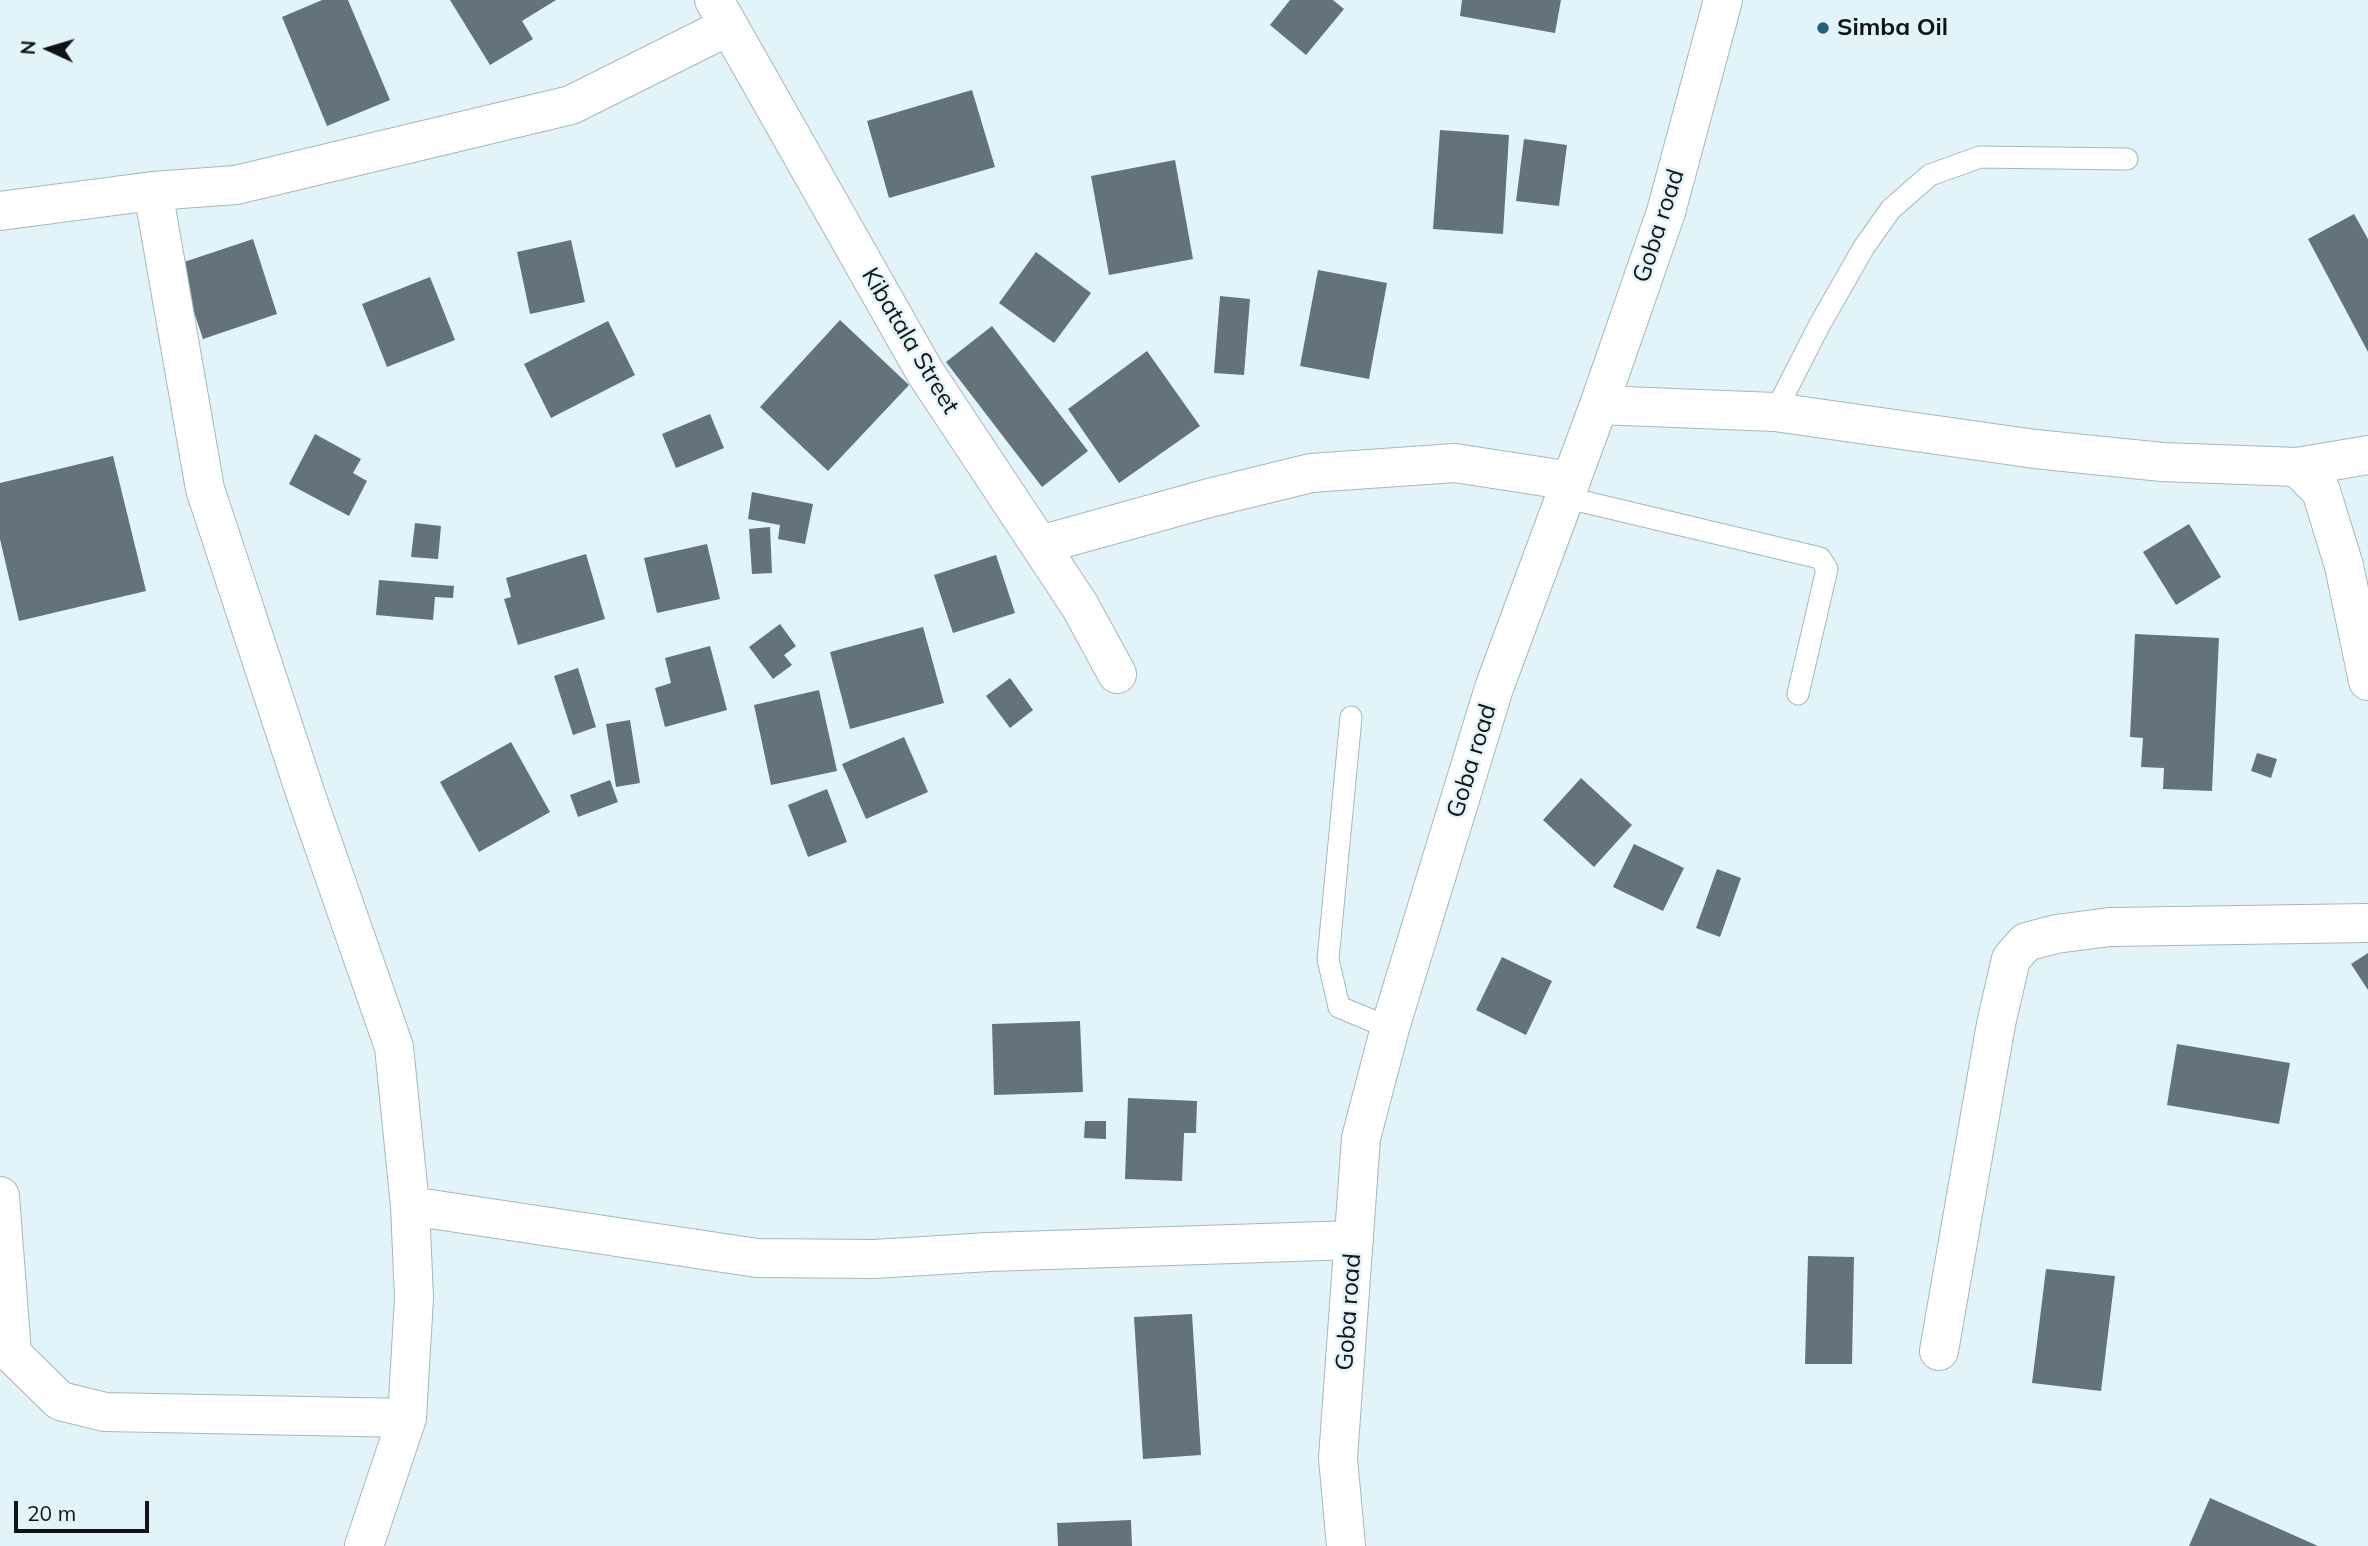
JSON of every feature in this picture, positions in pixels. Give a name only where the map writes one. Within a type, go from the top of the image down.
[{"type":"street","name":"Goba road","points":[[1346,1546],[1338,1458],[1361,1138],[1390,1028],[1494,688],[1599,405],[1666,212],[1723,0]]},
{"type":"street","points":[[0,211],[153,191],[236,185],[571,105],[721,13]]},
{"type":"street","name":"Kibatala Street","points":[[721,13],[925,372],[1080,606],[1117,674]]},
{"type":"street","points":[[153,191],[205,489],[303,785],[394,1047],[410,1206],[414,1298],[407,1418],[363,1546]]},
{"type":"street","points":[[1599,405],[1775,412],[2035,449],[2162,462],[2297,467],[2368,455]]},
{"type":"street","points":[[1040,545],[1311,473],[1455,463],[1568,489]]},
{"type":"street","points":[[2297,467],[2321,491],[2344,566],[2368,681]]},
{"type":"street","points":[[1939,1351],[1996,1024],[2011,959],[2026,942],[2056,934],[2110,927],[2368,923]]},
{"type":"street","points":[[0,1196],[12,1354],[60,1401],[105,1412],[407,1418]]},
{"type":"street","points":[[410,1206],[757,1258],[874,1259],[989,1252],[1354,1240]]},
{"type":"lane","points":[[1775,412],[1820,324],[1864,247],[1891,209],[1930,175],[1980,158],[2127,159]]},
{"type":"lane","points":[[1568,489],[1820,558],[1827,569],[1798,694]]},
{"type":"lane","points":[[1351,717],[1328,960],[1339,1007],[1390,1028]]},
{"type":"building","points":[[322,0],[348,0],[390,100],[327,126],[282,17]]},
{"type":"building","points":[[450,0],[556,0],[522,21],[533,39],[490,65]]},
{"type":"building","points":[[1290,0],[1333,0],[1344,9],[1306,55],[1270,25]]},
{"type":"building","points":[[1462,0],[1561,0],[1555,33],[1460,16]]},
{"type":"building","points":[[972,90],[995,167],[889,198],[867,121]]},
{"type":"building","points":[[1440,130],[1509,135],[1503,234],[1433,229]]},
{"type":"building","points":[[1524,139],[1567,145],[1559,206],[1516,201]]},
{"type":"building","points":[[1175,160],[1193,259],[1109,275],[1091,176]]},
{"type":"building","points":[[2354,214],[2368,239],[2368,352],[2308,239]]},
{"type":"building","points":[[253,239],[277,314],[203,339],[178,264]]},
{"type":"building","points":[[571,240],[585,302],[530,314],[517,252]]},
{"type":"building","points":[[1036,252],[1091,293],[1054,343],[999,303]]},
{"type":"building","points":[[1318,270],[1387,283],[1369,379],[1300,366]]},
{"type":"building","points":[[430,277],[455,340],[387,367],[362,304]]},
{"type":"building","points":[[1220,296],[1250,299],[1244,375],[1214,373]]},
{"type":"building","points":[[840,320],[909,385],[828,471],[760,407]]},
{"type":"building","points":[[608,321],[635,375],[551,418],[524,364]]},
{"type":"building","points":[[992,326],[1088,451],[1042,487],[946,362]]},
{"type":"building","points":[[1147,351],[1200,426],[1119,483],[1068,409]]},
{"type":"building","points":[[710,414],[724,448],[676,468],[662,434]]},
{"type":"building","points":[[315,434],[361,459],[353,473],[367,481],[349,516],[289,484]]},
{"type":"building","points":[[113,456],[146,591],[19,621],[0,539],[0,483]]},
{"type":"building","points":[[752,492],[813,504],[805,544],[778,539],[780,525],[748,519]]},
{"type":"building","points":[[415,523],[441,526],[438,559],[411,557]]},
{"type":"building","points":[[2189,524],[2221,577],[2176,605],[2143,552]]},
{"type":"building","points":[[770,527],[772,573],[752,574],[749,529]]},
{"type":"building","points":[[707,544],[720,599],[657,613],[644,558]]},
{"type":"building","points":[[586,554],[605,619],[518,645],[504,599],[511,597],[506,578]]},
{"type":"building","points":[[996,555],[1015,613],[953,633],[934,575]]},
{"type":"building","points":[[379,580],[454,586],[453,598],[435,597],[433,620],[376,615]]},
{"type":"building","points":[[780,624],[796,646],[784,655],[792,665],[773,679],[749,647]]},
{"type":"building","points":[[923,627],[944,703],[850,729],[830,652]]},
{"type":"building","points":[[2135,634],[2219,638],[2212,791],[2163,789],[2164,768],[2141,767],[2143,738],[2130,737]]},
{"type":"building","points":[[710,646],[727,710],[665,727],[655,688],[671,683],[665,658]]},
{"type":"building","points":[[578,668],[596,727],[573,735],[554,676]]},
{"type":"building","points":[[1010,678],[1033,710],[1010,728],[986,696]]},
{"type":"building","points":[[819,690],[837,771],[771,785],[754,705]]},
{"type":"building","points":[[630,720],[640,783],[616,787],[606,724]]},
{"type":"building","points":[[904,737],[928,792],[866,819],[842,764]]},
{"type":"building","points":[[511,742],[550,812],[479,852],[440,782]]},
{"type":"building","points":[[2257,753],[2277,759],[2271,778],[2251,771]]},
{"type":"building","points":[[1581,778],[1632,825],[1594,867],[1543,820]]},
{"type":"building","points":[[610,780],[618,802],[578,817],[570,795]]},
{"type":"building","points":[[827,789],[847,842],[808,857],[788,805]]},
{"type":"building","points":[[1634,844],[1684,868],[1663,911],[1613,887]]},
{"type":"building","points":[[1717,869],[1741,878],[1720,937],[1696,928]]},
{"type":"building","points":[[2368,953],[2368,990],[2351,964]]},
{"type":"building","points":[[1502,957],[1552,981],[1526,1035],[1476,1010]]},
{"type":"building","points":[[1080,1021],[1083,1092],[994,1095],[992,1024]]},
{"type":"building","points":[[2177,1044],[2290,1063],[2279,1124],[2167,1105]]},
{"type":"building","points":[[1128,1098],[1197,1101],[1196,1133],[1184,1133],[1182,1181],[1125,1179]]},
{"type":"building","points":[[1085,1121],[1106,1121],[1106,1139],[1084,1138]]},
{"type":"building","points":[[1808,1256],[1854,1257],[1852,1364],[1805,1364]]},
{"type":"building","points":[[2046,1269],[2115,1276],[2101,1391],[2032,1383]]},
{"type":"building","points":[[1192,1314],[1201,1455],[1143,1459],[1134,1317]]},
{"type":"building","points":[[2210,1498],[2318,1546],[2189,1546]]},
{"type":"building","points":[[1131,1520],[1132,1546],[1058,1546],[1057,1523]]},
{"type":"place","name":"Simba Oil","points":[[1823,28]]}]
